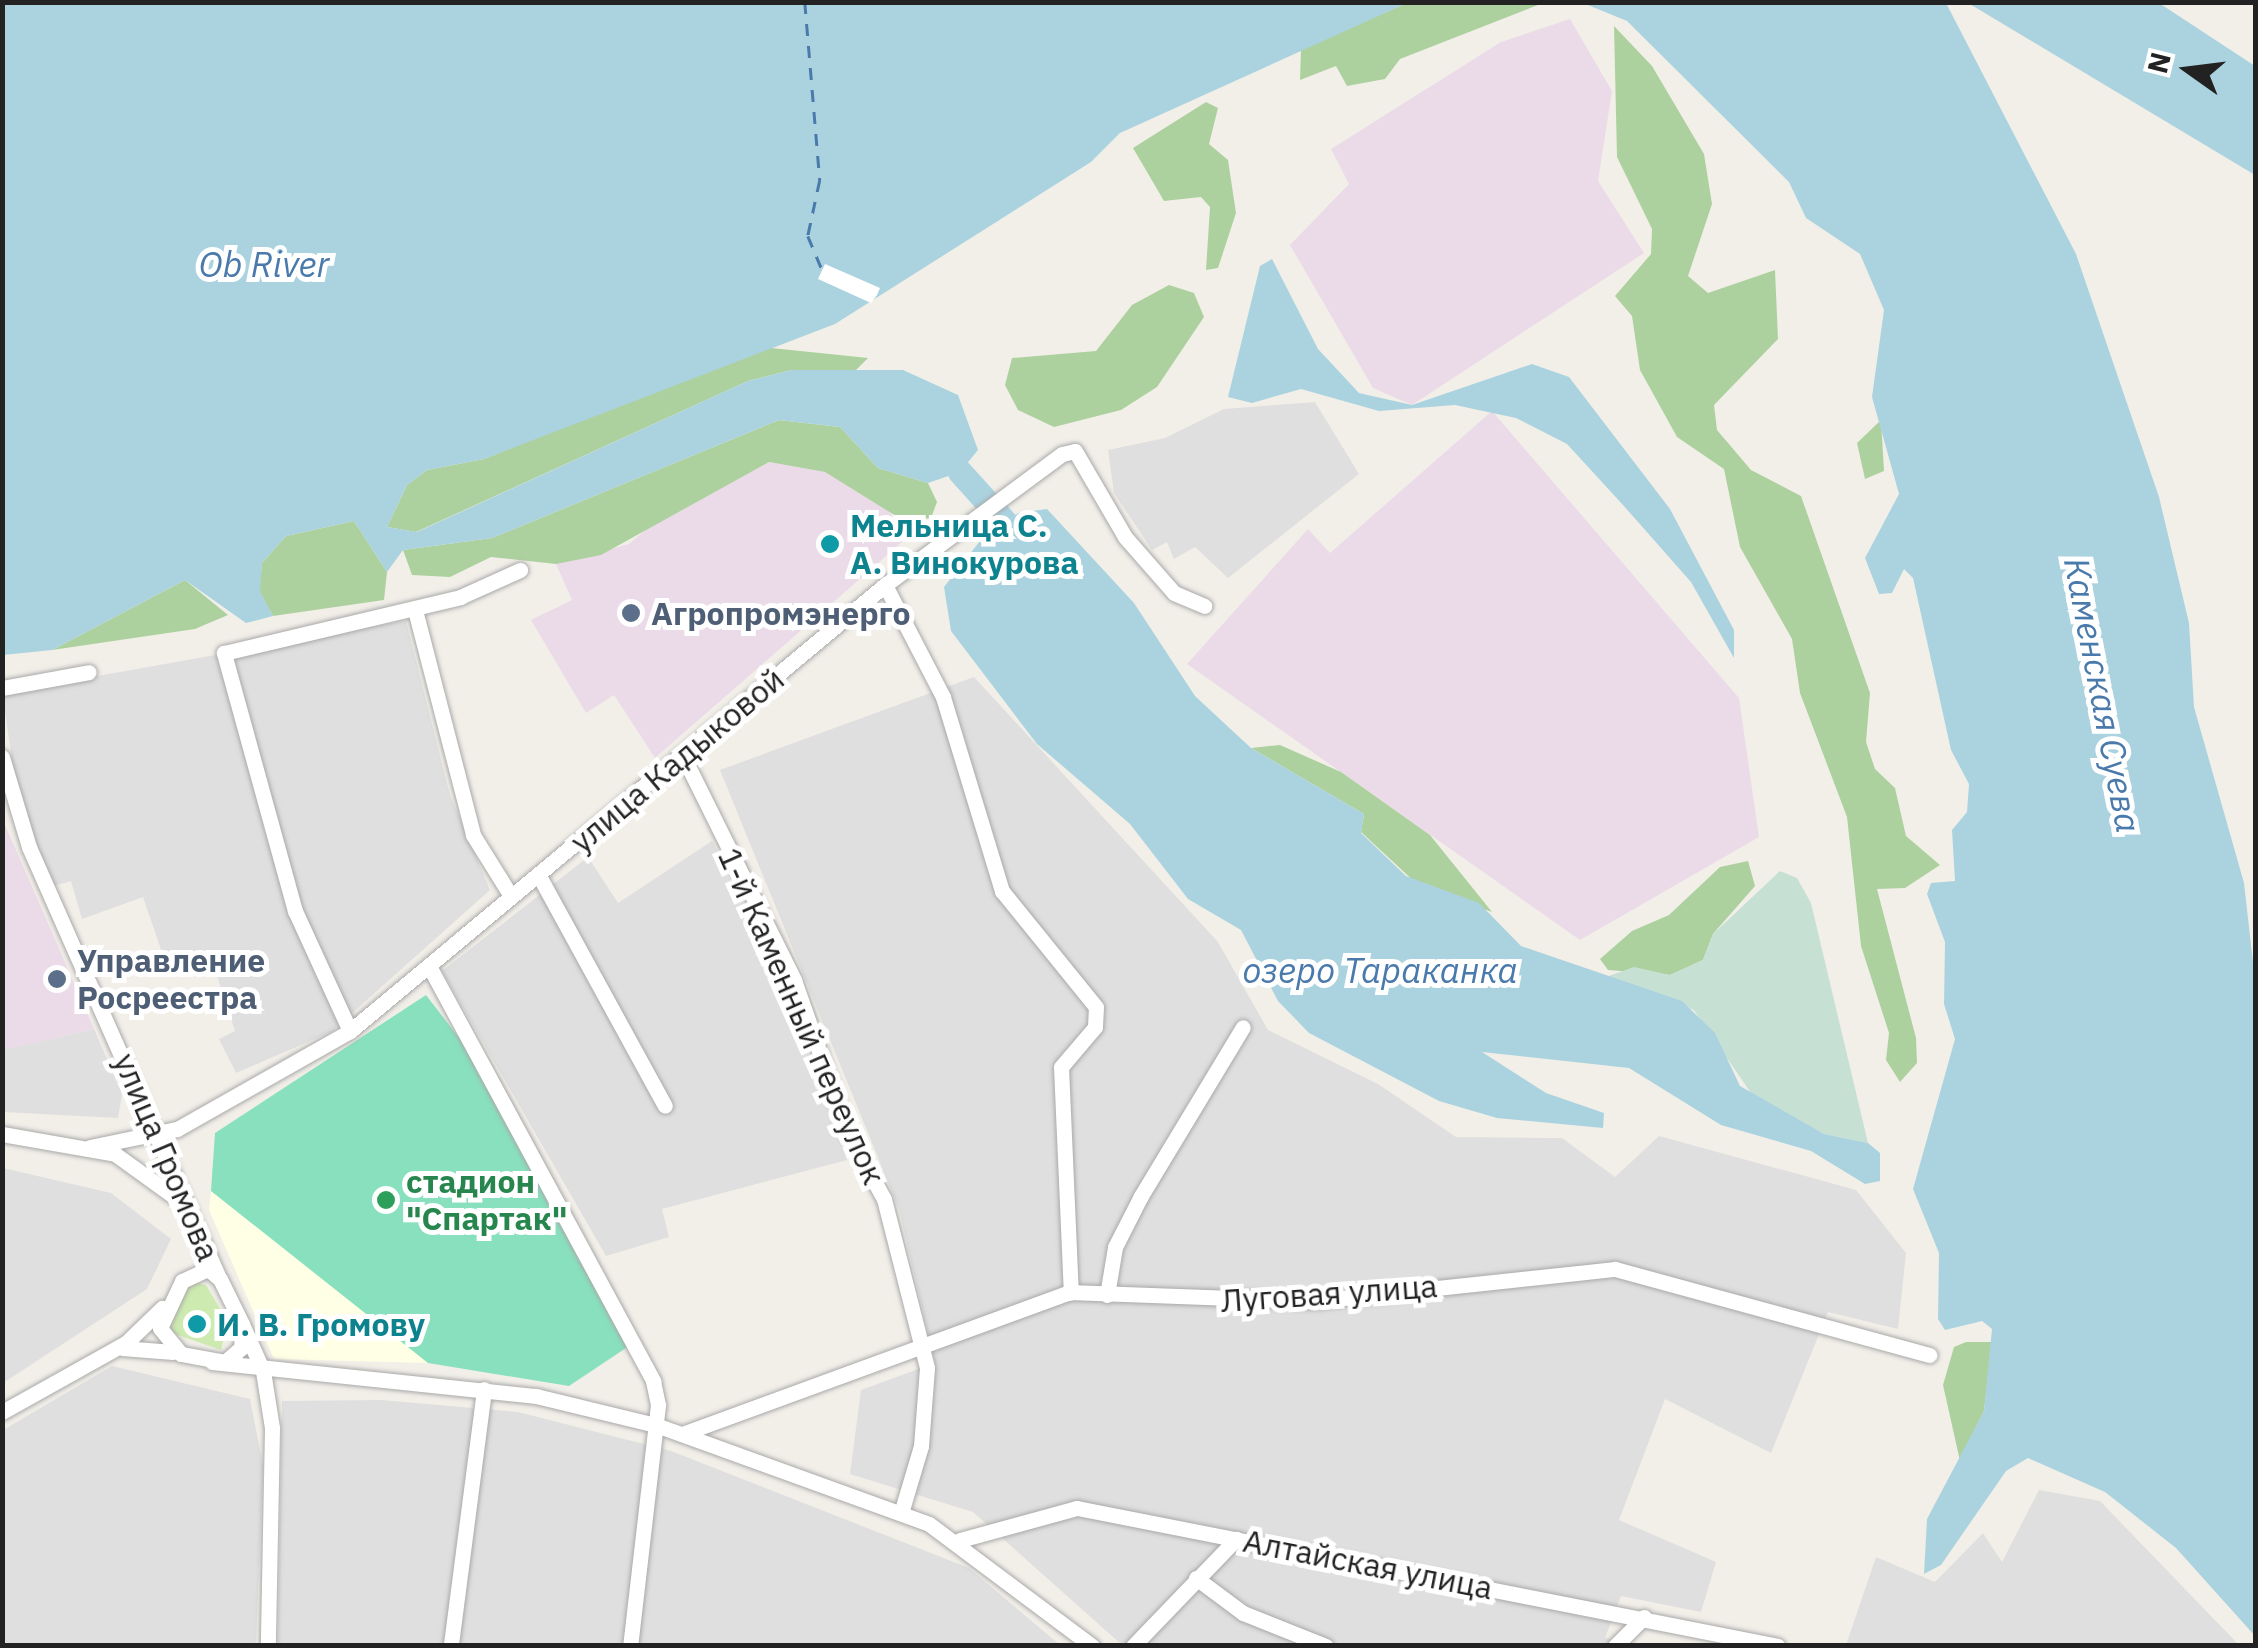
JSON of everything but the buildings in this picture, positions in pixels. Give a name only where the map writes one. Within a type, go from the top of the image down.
[{"type":"street","name":"улица Кадыковой","points":[[90,1147],[154,1137],[350,1031],[684,758],[885,585],[1002,493],[1075,451],[1125,537],[1174,593],[1204,606]]},
{"type":"street","points":[[350,1031],[296,911],[224,652],[415,610],[520,570]]},
{"type":"street","points":[[885,585],[943,698],[1002,891],[1096,1007],[1095,1028],[1061,1067],[1070,1293]]},
{"type":"street","points":[[415,610],[474,836],[511,896]]},
{"type":"street","points":[[2,688],[89,672]]},
{"type":"street","name":"улица Громова","points":[[2,757],[29,847],[220,1279]]},
{"type":"street","name":"1-й Каменный переулок","points":[[684,758],[794,980],[848,1132],[884,1200],[927,1368],[920,1446],[900,1513]]},
{"type":"street","points":[[538,874],[665,1106]]},
{"type":"street","points":[[428,966],[617,1302],[654,1382],[656,1425],[630,1646]]},
{"type":"street","points":[[1107,1295],[1132,1213],[1243,1027]]},
{"type":"street","points":[[2,1134],[90,1147],[146,1170],[191,1218],[196,1242],[182,1281]]},
{"type":"street","points":[[2,1412],[113,1350],[162,1308],[182,1281],[199,1268],[220,1279],[263,1371],[272,1428],[268,1646]]},
{"type":"street","name":"Луговая улица","points":[[682,1434],[1070,1293],[1315,1301],[1616,1269],[1929,1355]]},
{"type":"street","points":[[162,1308],[161,1335],[181,1354]]},
{"type":"street","points":[[212,1362],[235,1357],[242,1324]]},
{"type":"street","points":[[113,1350],[181,1354],[263,1371],[484,1388],[656,1425],[900,1513],[960,1540],[1092,1646]]},
{"type":"street","points":[[451,1644],[484,1388]]},
{"type":"street","name":"Алтайская улица","points":[[960,1540],[1077,1508],[1778,1646]]},
{"type":"street","points":[[1133,1646],[1236,1539]]},
{"type":"street","points":[[1196,1578],[1243,1613],[1326,1646]]},
{"type":"street","points":[[1615,1646],[1644,1617]]},
{"type":"shaded area","points":[[1570,19],[1612,91],[1598,181],[1644,253],[1412,405],[1373,388],[1290,245],[1349,184],[1331,149],[1501,42]]},
{"type":"shaded area","points":[[1315,402],[1359,474],[1228,578],[1195,547],[1174,559],[1167,542],[1152,550],[1114,493],[1108,450],[1165,438],[1224,409]]},
{"type":"shaded area","points":[[1492,411],[1739,698],[1759,837],[1580,940],[1187,664],[1308,529],[1330,553]]},
{"type":"shaded area","points":[[769,462],[825,472],[881,502],[909,536],[655,758],[614,695],[586,713],[531,620],[572,600],[556,564],[629,544],[658,519]]},
{"type":"shaded area","points":[[406,621],[450,795],[490,890],[331,1032],[236,1073],[219,1039],[235,1031],[211,957],[169,973],[143,897],[82,919],[71,881],[50,887],[18,798],[2,693]]},
{"type":"shaded area","points":[[974,677],[1218,942],[1268,1030],[1378,1084],[1456,1137],[1562,1138],[1615,1177],[1659,1136],[1856,1190],[1906,1253],[1898,1329],[1828,1312],[1771,1453],[1665,1399],[1619,1520],[1716,1562],[1701,1612],[1621,1596],[1605,1638],[1633,1645],[1122,1645],[973,1512],[850,1474],[861,1390],[935,1363],[899,1209],[720,770]]},
{"type":"shaded area","points":[[2,818],[94,1029],[3,1050],[2,1049]]},
{"type":"shaded area","points":[[712,841],[766,937],[847,1160],[662,1209],[669,1237],[606,1256],[442,971],[588,857],[618,903]]},
{"type":"shaded area","points":[[1780,871],[1797,878],[1811,903],[1868,1143],[1824,1134],[1753,1096],[1694,1010],[1606,977],[1634,967],[1670,975],[1703,960],[1713,934]]},
{"type":"shaded area","points":[[94,1029],[122,1094],[118,1118],[3,1112],[2,1050]]},
{"type":"shaded area","points":[[3,1168],[111,1193],[171,1239],[147,1289],[3,1383]]},
{"type":"shaded area","points":[[211,1191],[327,1279],[428,1363],[274,1359],[209,1210]]},
{"type":"shaded area","points":[[112,1366],[250,1399],[263,1465],[256,1645],[3,1645],[3,1430]]},
{"type":"shaded area","points":[[381,1400],[518,1412],[671,1451],[969,1568],[1060,1645],[278,1646],[282,1401]]},
{"type":"shaded area","points":[[2039,1490],[2100,1501],[2239,1645],[1846,1645],[1876,1557],[1935,1582],[1983,1533],[2002,1562]]},
{"type":"green space","points":[[1407,3],[1538,5],[1400,59],[1385,79],[1347,86],[1336,66],[1300,80],[1301,49]]},
{"type":"green space","points":[[1614,26],[1652,66],[1704,154],[1712,204],[1688,276],[1708,293],[1775,270],[1778,339],[1714,405],[1717,430],[1751,470],[1801,496],[1870,693],[1866,742],[1875,769],[1895,788],[1906,836],[1940,865],[1905,888],[1877,889],[1916,1038],[1917,1063],[1900,1082],[1886,1060],[1889,1033],[1861,946],[1847,817],[1800,693],[1792,639],[1740,547],[1724,469],[1677,437],[1640,370],[1632,316],[1615,296],[1651,254],[1652,229],[1617,157]]},
{"type":"green space","points":[[1206,102],[1218,108],[1209,144],[1228,160],[1236,213],[1218,268],[1206,270],[1210,207],[1201,197],[1164,201],[1133,148]]},
{"type":"green space","points":[[1169,285],[1194,293],[1204,317],[1157,387],[1121,410],[1054,427],[1018,410],[1005,385],[1012,358],[1096,351],[1132,305]]},
{"type":"green space","points":[[762,347],[868,358],[853,373],[792,370],[748,381],[416,532],[387,527],[407,485],[427,470],[484,459]]},
{"type":"green space","points":[[779,420],[840,427],[878,468],[928,483],[937,502],[931,518],[904,521],[825,472],[769,462],[601,555],[556,564],[491,557],[450,577],[412,575],[403,550],[492,538]]},
{"type":"green space","points":[[1881,420],[1884,471],[1865,479],[1857,443]]},
{"type":"green space","points":[[354,521],[387,572],[384,600],[273,616],[259,591],[262,563],[286,536]]},
{"type":"green space","points":[[185,580],[228,615],[195,629],[52,650]]},
{"type":"green space","points":[[1280,745],[1341,772],[1430,835],[1492,912],[1418,885],[1361,832],[1364,814],[1251,748]]},
{"type":"green space","points":[[1748,861],[1755,886],[1713,934],[1703,960],[1670,975],[1608,970],[1600,959],[1632,931],[1669,915],[1720,867]]},
{"type":"green space","name":"стадион \"Спартак\"","points":[[426,995],[463,1043],[629,1346],[569,1386],[428,1363],[211,1191],[215,1133]]},
{"type":"green space","points":[[192,1282],[206,1285],[228,1322],[221,1350],[169,1332],[168,1313]]},
{"type":"green space","points":[[1966,1342],[1992,1342],[1984,1411],[1960,1461],[1943,1385],[1954,1347]]},
{"type":"water","name":"Ob River","points":[[3,3],[1407,3],[1120,133],[1091,162],[835,324],[484,459],[427,470],[407,485],[387,527],[417,532],[748,381],[792,370],[903,370],[958,395],[978,450],[960,472],[928,483],[878,468],[840,427],[779,420],[492,538],[403,550],[387,572],[354,521],[286,536],[262,563],[260,591],[273,616],[246,623],[185,580],[52,650],[3,655]]},
{"type":"water","name":"Каменская Суева","points":[[1583,3],[1946,3],[2076,254],[2159,497],[2189,623],[2194,707],[2244,883],[2256,989],[2255,1636],[2176,1548],[2105,1492],[2028,1458],[2006,1471],[1941,1565],[1924,1574],[1927,1519],[1984,1411],[1992,1329],[1982,1321],[1945,1330],[1938,1319],[1939,1253],[1913,1189],[1955,1039],[1944,1004],[1945,942],[1927,894],[1931,883],[1955,881],[1952,830],[1967,812],[1969,784],[1951,750],[1913,578],[1904,569],[1892,593],[1879,594],[1865,558],[1899,494],[1872,397],[1884,310],[1860,254],[1806,218],[1789,182],[1627,21]]},
{"type":"water","points":[[1968,3],[2159,3],[2255,66],[2255,175]]},
{"type":"water","points":[[1272,259],[1318,349],[1359,393],[1412,405],[1532,364],[1569,377],[1670,509],[1734,630],[1734,658],[1691,582],[1567,444],[1516,418],[1455,405],[1379,411],[1301,389],[1252,403],[1228,397],[1260,266]]},
{"type":"water","name":"озеро Тараканка","points":[[1047,509],[1134,603],[1195,696],[1251,748],[1364,814],[1361,833],[1406,876],[1479,903],[1521,946],[1682,1001],[1715,1033],[1740,1086],[1824,1134],[1868,1143],[1880,1153],[1880,1181],[1865,1184],[1811,1151],[1721,1125],[1629,1068],[1482,1052],[1546,1093],[1604,1113],[1603,1128],[1497,1118],[1439,1101],[1309,1033],[1278,1001],[1241,930],[1188,899],[1130,824],[1037,744],[951,631],[944,587],[980,541],[1018,513]]},
{"type":"pier","points":[[825,264],[880,288],[877,295],[871,303],[818,279]]},
{"type":"waterway","points":[[960,472],[1005,522]]},
{"type":"ferry route","points":[[805,2],[820,180],[808,236],[824,274]]},
{"type":"place","name":"Мельница С. А. Винокурова","points":[[830,544]]},
{"type":"place","name":"Агропромэнерго","points":[[631,613]]},
{"type":"place","name":"Управление Росреестра","points":[[57,979]]},
{"type":"place","name":"стадион \"Спартак\"","points":[[386,1200]]},
{"type":"place","name":"И. В. Громову","points":[[197,1324]]}]
